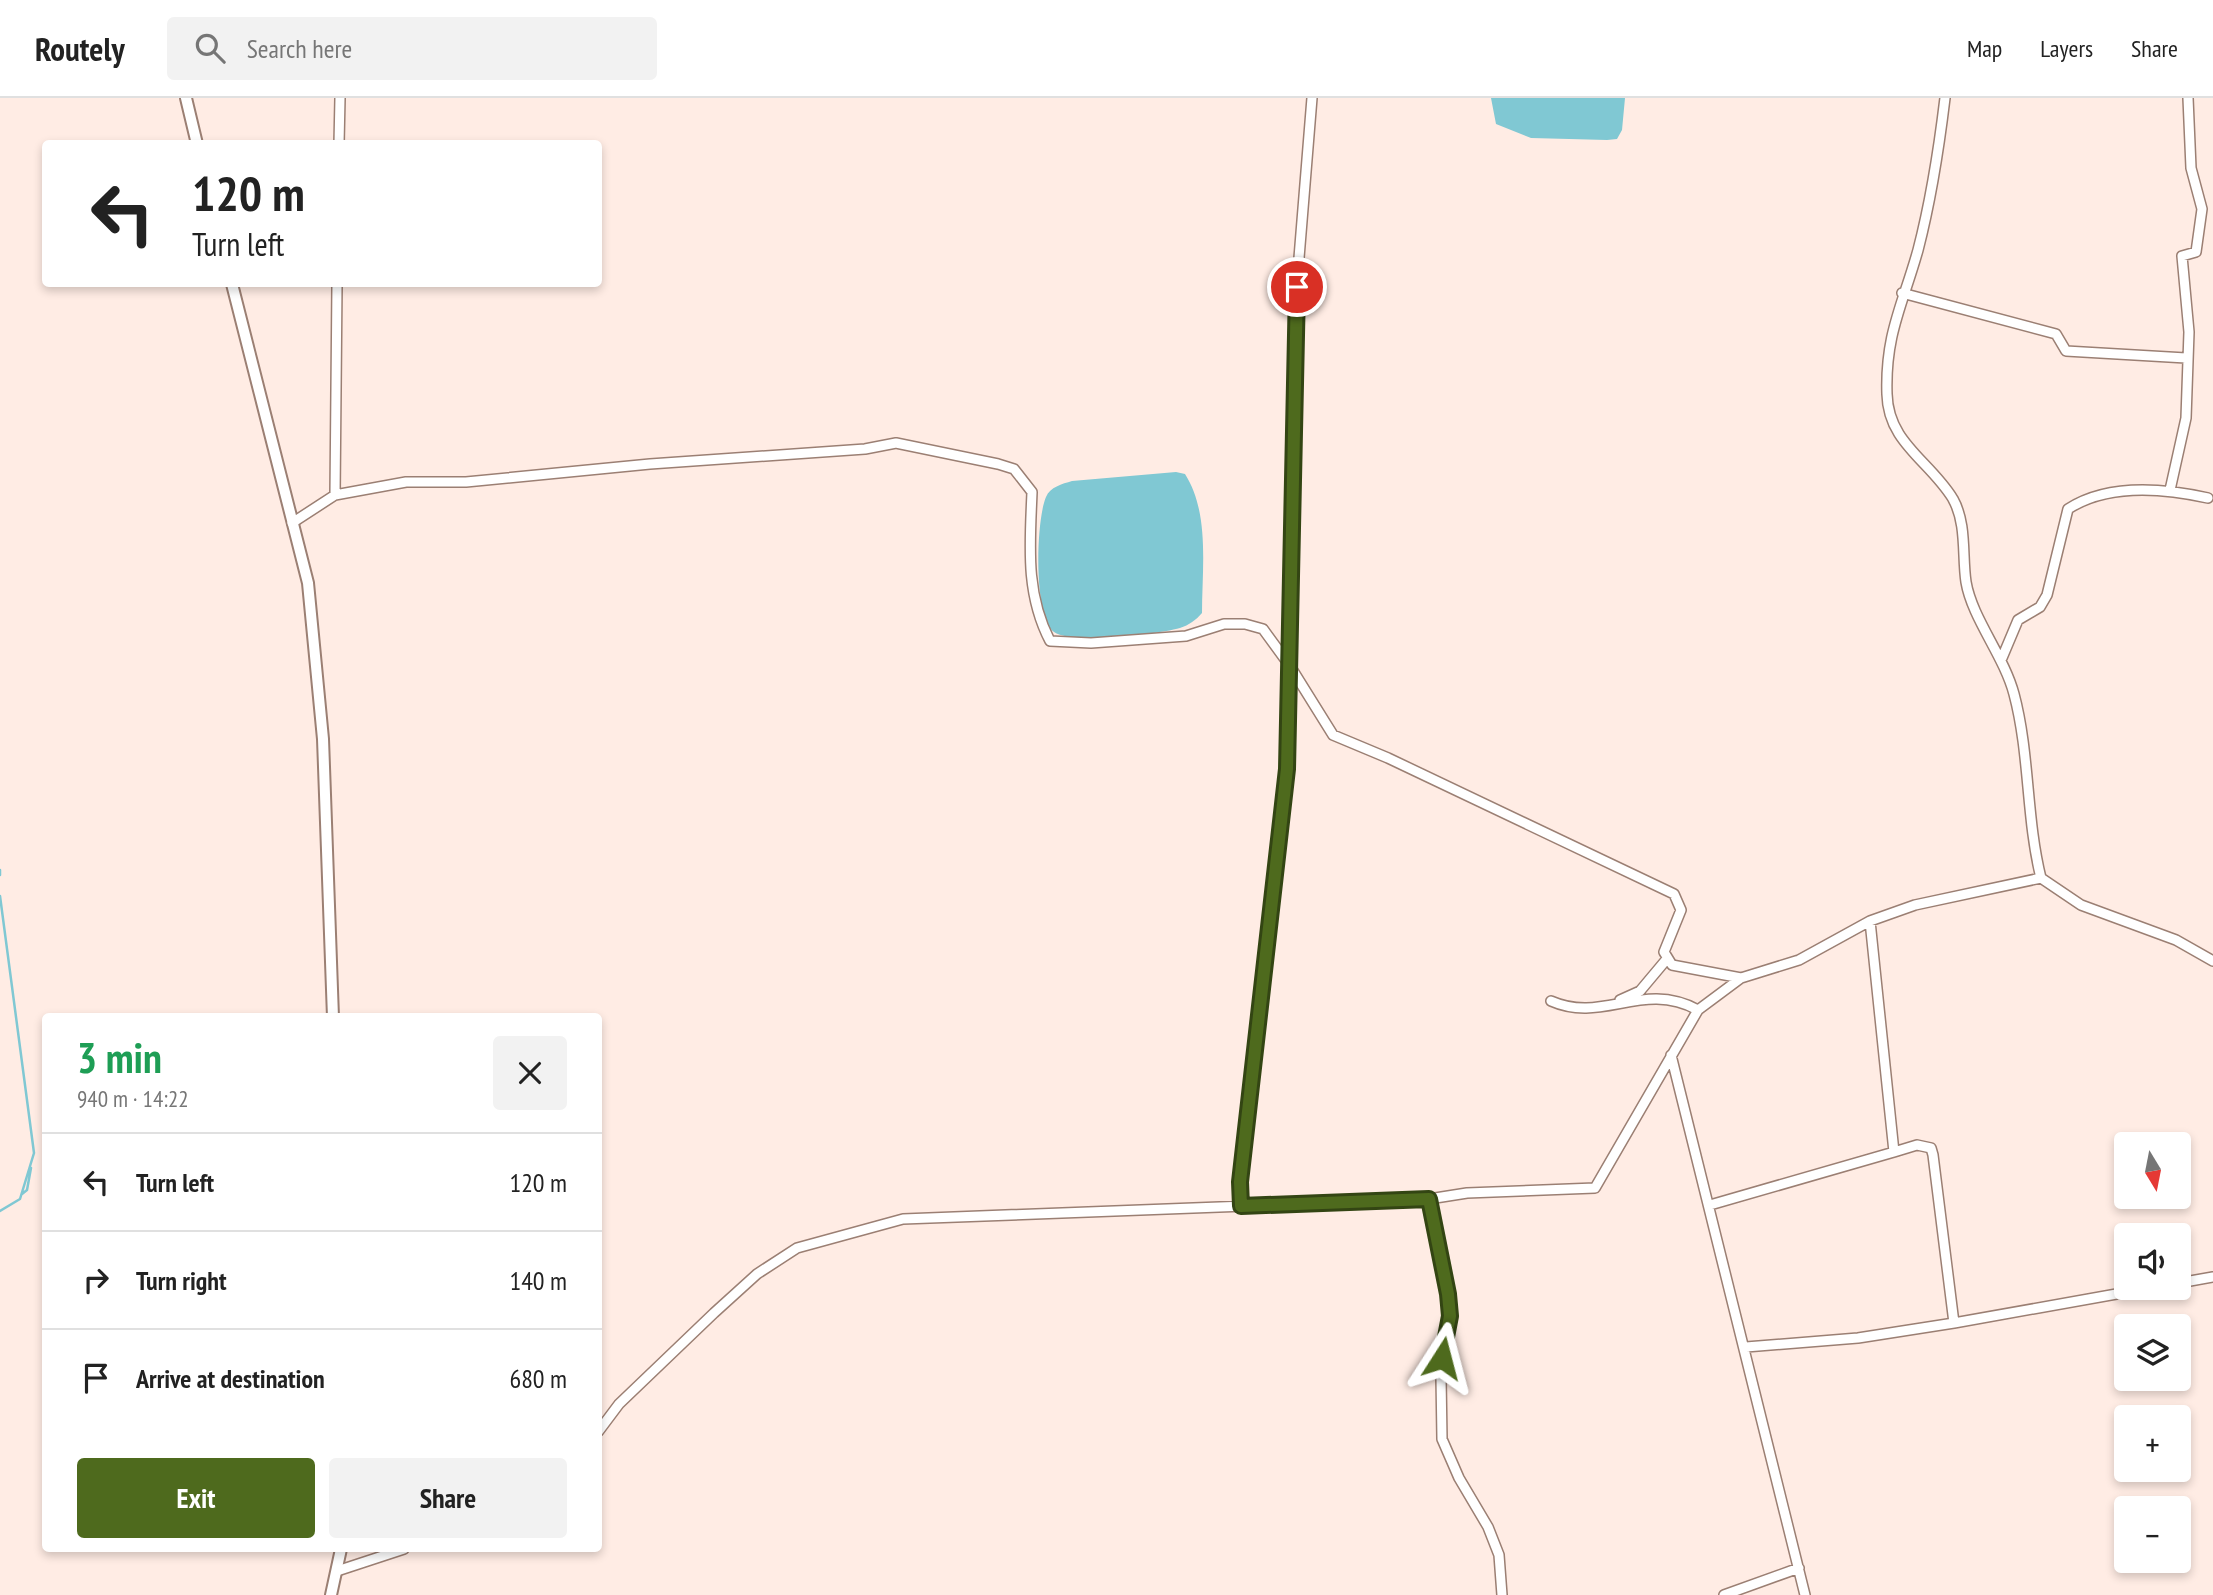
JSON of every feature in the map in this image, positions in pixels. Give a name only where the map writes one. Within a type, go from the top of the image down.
[{"type":"street","points":[[186,98],[196,140]]},
{"type":"street","points":[[339,140],[340,98]]},
{"type":"street","points":[[1241,1206],[1241,1168],[1287,769],[1295,306],[1312,98]]},
{"type":"street","points":[[1945,98],[1917,251],[1902,293],[1887,356],[1890,418],[1902,441],[1953,499],[1962,532],[1969,593],[2002,658],[2015,696],[2034,852],[2041,878],[2081,905],[2176,940],[2213,961]]},
{"type":"street","points":[[2170,490],[2186,418],[2189,332],[2182,256],[2196,252],[2202,209],[2191,168],[2188,98]]},
{"type":"street","points":[[233,287],[308,583],[318,675],[333,1013]]},
{"type":"street","points":[[335,495],[337,287]]},
{"type":"street","points":[[1902,293],[2056,334],[2066,351],[2186,358]]},
{"type":"street","points":[[292,523],[335,495],[406,482],[493,480],[650,464],[865,449],[896,443],[1014,469],[1030,486],[1031,575],[1036,607],[1050,640],[1091,643],[1186,636],[1224,624],[1245,624],[1263,629],[1290,666],[1305,695],[1333,735],[1388,758],[1674,894],[1681,910],[1664,952],[1667,960],[1672,965],[1741,978]]},
{"type":"street","points":[[2002,658],[2018,620],[2040,607],[2047,595],[2068,509],[2101,496],[2155,489],[2207,498]]},
{"type":"street","points":[[602,1427],[619,1404],[757,1274],[796,1248],[903,1219],[1429,1199],[1467,1193],[1595,1188],[1698,1010],[1741,978],[1799,960],[1870,921],[1915,905],[2041,878]]},
{"type":"street","points":[[1870,921],[1894,1152]]},
{"type":"street","points":[[1606,1007],[1640,991],[1667,960]]},
{"type":"street","points":[[1557,1014],[1567,1009],[1606,1007],[1651,997],[1668,999],[1698,1010]]},
{"type":"street","points":[[1551,1001],[1567,1009]]},
{"type":"street","points":[[1671,1055],[1746,1348],[1805,1595]]},
{"type":"street","points":[[1710,1205],[1894,1152],[1924,1145],[1931,1148],[1954,1323]]},
{"type":"street","points":[[1429,1199],[1450,1316],[1441,1377],[1442,1439],[1459,1478],[1488,1527],[1499,1555],[1502,1595]]},
{"type":"street","points":[[2191,1281],[2213,1277]]},
{"type":"street","points":[[1746,1348],[1858,1338],[2114,1294]]},
{"type":"street","points":[[331,1595],[340,1552]]},
{"type":"street","points":[[337,1571],[395,1552]]},
{"type":"street","points":[[1724,1595],[1799,1568]]},
{"type":"water","points":[[1491,98],[1625,98],[1622,130],[1617,139],[1607,140],[1531,138],[1496,124]]},
{"type":"water","points":[[1176,472],[1185,474],[1198,506],[1203,542],[1202,613],[1183,627],[1154,633],[1078,638],[1054,632],[1047,623],[1042,608],[1038,568],[1040,526],[1046,497],[1050,491],[1072,481]]},
{"type":"waterway","points":[[0,870],[0,875]]},
{"type":"waterway","points":[[0,896],[34,1153],[20,1199],[0,1211]]},
{"type":"waterway","points":[[22,1194],[27,1190],[31,1168]]},
{"type":"route","points":[[1297,287],[1287,769],[1240,1182],[1241,1206],[1429,1199],[1450,1316],[1442,1358]]}]
